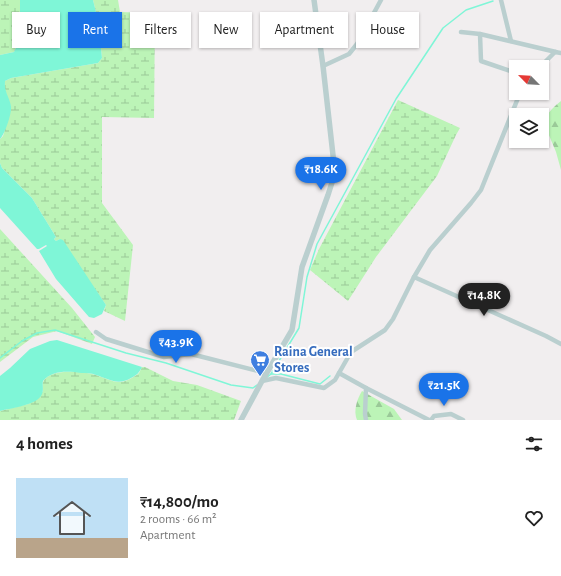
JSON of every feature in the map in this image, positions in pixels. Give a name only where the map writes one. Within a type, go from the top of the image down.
[{"type":"street","points":[[242,420],[292,330],[302,267],[335,173],[314,0]]},
{"type":"street","points":[[323,66],[349,54],[357,44],[382,0]]},
{"type":"street","points":[[501,0],[512,41]]},
{"type":"street","points":[[461,32],[480,34],[558,52]]},
{"type":"street","points":[[480,34],[481,61],[509,71]]},
{"type":"street","points":[[547,60],[555,52],[558,52]]},
{"type":"street","points":[[264,378],[276,378],[324,388],[335,380],[351,352],[385,330],[393,319],[414,277],[430,250],[481,190],[517,100]]},
{"type":"street","points":[[414,277],[561,344]]},
{"type":"street","points":[[96,332],[106,339],[164,357],[191,354],[258,370],[264,378]]},
{"type":"street","points":[[339,373],[430,420],[434,416],[451,414],[463,420]]},
{"type":"street","points":[[366,388],[366,420]]},
{"type":"green space","points":[[0,0],[20,0],[20,12],[12,12],[12,48],[16,48],[14,52],[0,55]]},
{"type":"green space","points":[[93,0],[118,0],[120,12],[96,12]]},
{"type":"green space","points":[[122,12],[130,12],[130,48],[155,48],[154,118],[102,117],[102,203],[133,245],[125,321],[104,311],[106,305],[60,239],[56,241],[54,239],[56,237],[32,198],[2,168],[0,163],[0,139],[3,136],[11,107],[4,88],[5,81],[11,78],[98,63],[102,58],[101,48],[122,48]]},
{"type":"green space","points":[[398,100],[460,128],[437,176],[376,257],[348,301],[310,270],[319,249]]},
{"type":"green space","points":[[561,101],[561,170],[549,135],[549,113]]},
{"type":"green space","points":[[0,229],[72,308],[95,337],[92,344],[57,331],[33,337],[0,362]]},
{"type":"green space","points":[[142,367],[145,367],[173,381],[197,385],[241,401],[234,420],[0,420],[0,411],[34,401],[43,391],[43,382],[52,374],[83,372],[120,382],[135,376],[139,373]]},
{"type":"green space","points":[[362,391],[394,409],[402,420],[357,420],[355,413],[356,405]]},
{"type":"shaded area","points":[[20,0],[93,0],[96,12],[68,12],[68,48],[101,48],[102,58],[98,63],[11,78],[5,81],[5,88],[11,109],[6,128],[0,139],[0,55],[14,52],[16,48],[60,48],[60,12],[20,12]]},
{"type":"shaded area","points":[[0,163],[2,168],[32,198],[56,237],[54,239],[56,241],[60,239],[63,240],[106,305],[102,314],[94,318],[89,317],[56,279],[39,251],[47,246],[46,245],[37,249],[0,208]]},
{"type":"shaded area","points":[[57,340],[142,367],[136,375],[118,382],[88,373],[56,373],[47,377],[43,381],[42,394],[35,401],[24,406],[0,411],[0,376],[30,349],[50,341]]},
{"type":"waterway","points":[[266,378],[271,374],[299,328],[307,277],[317,244],[396,99],[443,28],[466,10],[493,1]]},
{"type":"waterway","points":[[0,358],[22,341],[37,333],[55,330],[126,353],[166,363],[231,385],[253,388],[257,385]]},
{"type":"waterway","points":[[271,374],[281,374],[320,384],[330,376]]},
{"type":"place","name":"Raina General Stores","points":[[260,377]]}]
